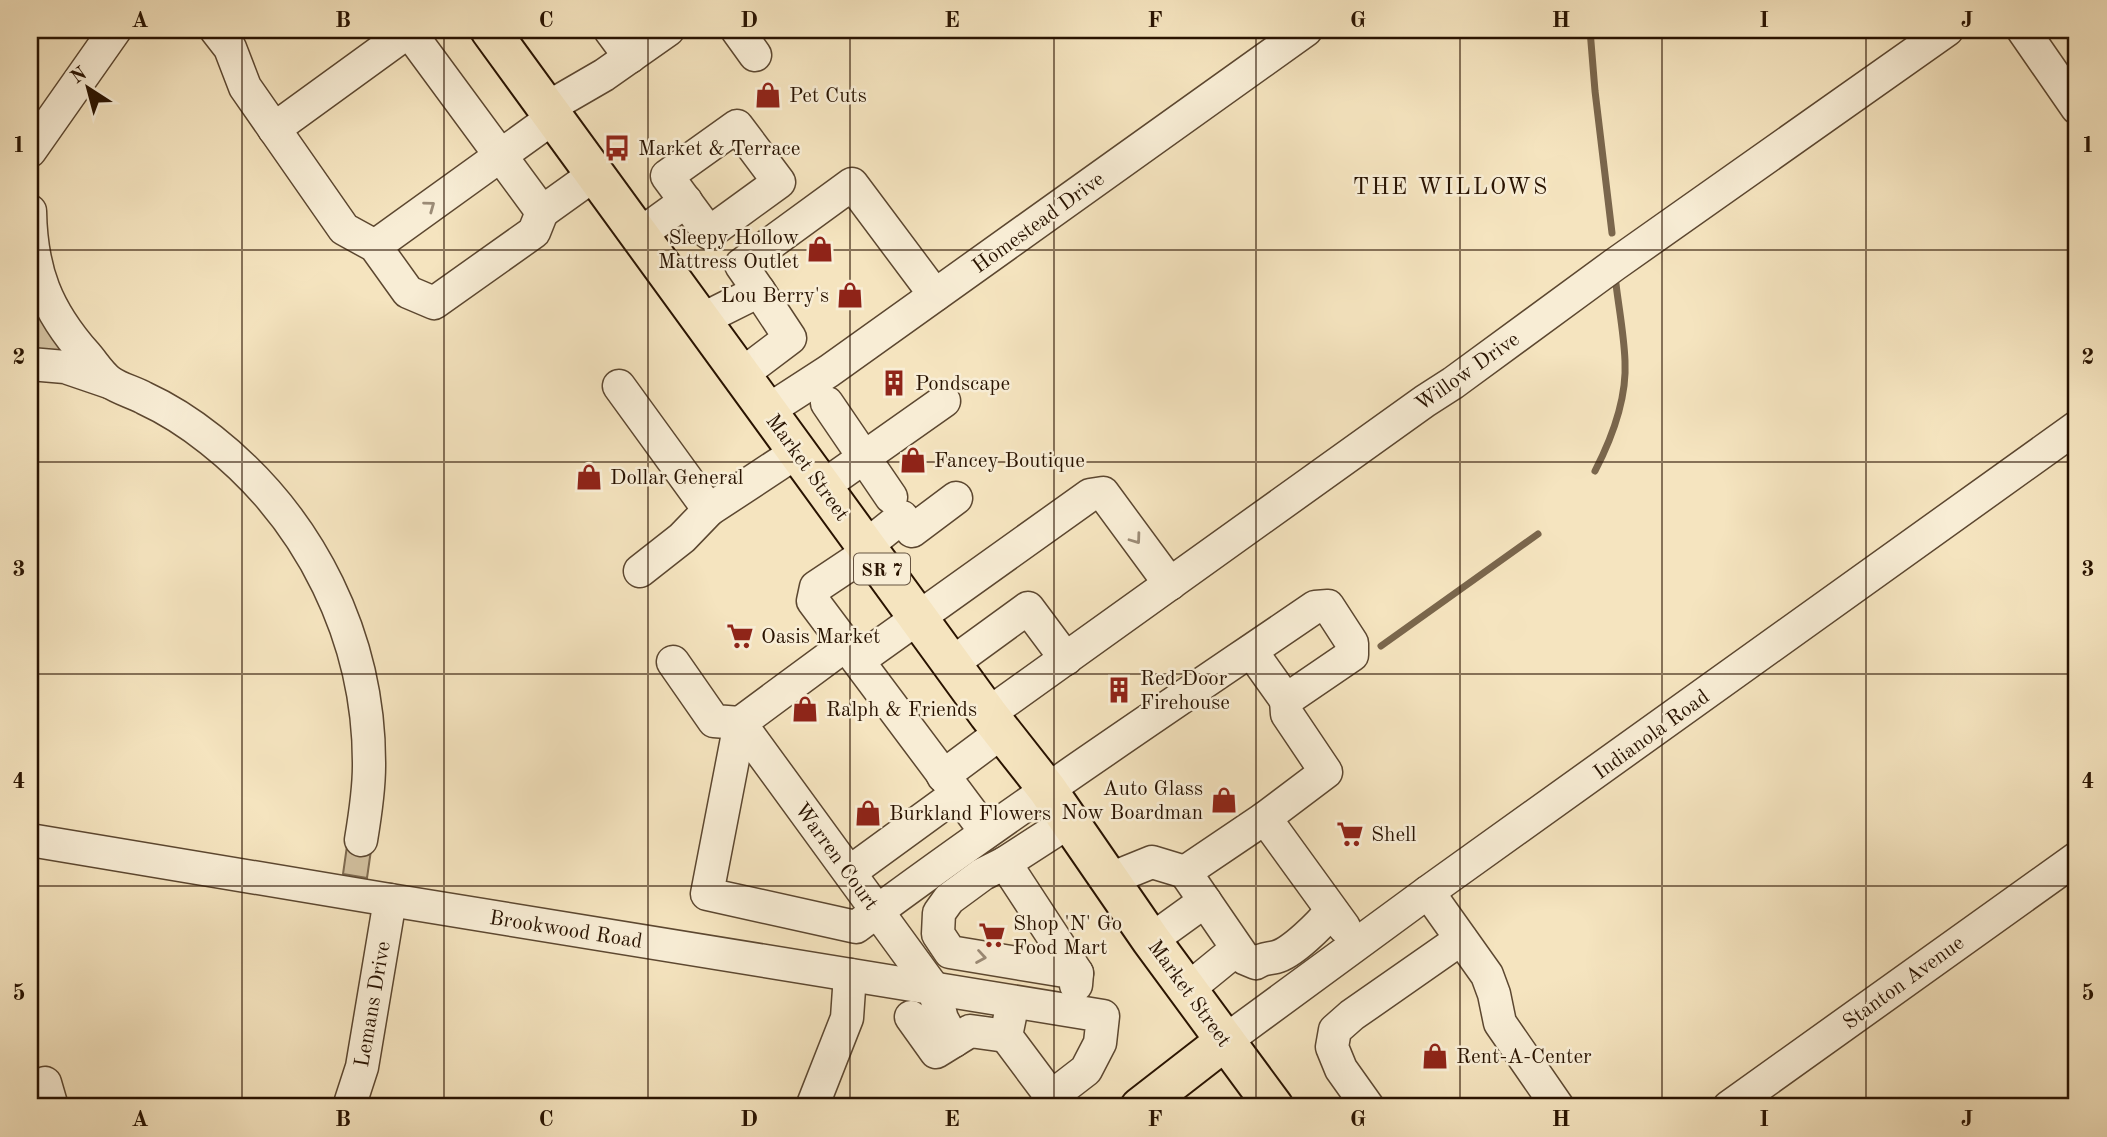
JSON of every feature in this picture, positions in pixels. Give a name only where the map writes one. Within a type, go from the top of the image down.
[{"type":"main road","name":"Market Street","points":[[490,30],[951,664],[1047,789],[1151,940],[1274,1107]]},
{"type":"main road","points":[[1152,1104],[1225,1041]]},
{"type":"street","points":[[30,151],[115,30]]},
{"type":"street","points":[[216,30],[230,48],[245,87],[344,229],[375,246],[408,292],[434,303],[534,232],[542,212],[595,174]]},
{"type":"street","points":[[611,30],[630,57]]},
{"type":"street","points":[[375,246],[501,155],[550,112],[668,30]]},
{"type":"street","points":[[737,30],[755,55]]},
{"type":"street","name":"Homestead Drive","points":[[767,411],[829,371],[1306,30]]},
{"type":"street","name":"Willow Drive","points":[[849,872],[950,785],[995,723],[1066,659],[1624,258],[1947,30]]},
{"type":"street","points":[[2023,30],[2077,108]]},
{"type":"street","points":[[274,129],[420,34],[542,212]]},
{"type":"street","points":[[741,374],[790,338],[741,265],[852,184],[935,295]]},
{"type":"street","points":[[639,235],[686,201]]},
{"type":"street","points":[[30,211],[33,258],[52,309],[66,332],[109,382]]},
{"type":"street","points":[[701,320],[759,291]]},
{"type":"street","points":[[30,364],[65,367],[109,382],[171,412],[211,440],[265,490],[290,520],[330,586],[356,659],[364,696],[369,767],[362,840]]},
{"type":"street","points":[[619,386],[709,510]]},
{"type":"street","points":[[822,487],[944,401]]},
{"type":"street","points":[[827,403],[891,497]]},
{"type":"street","name":"Indianola Road","points":[[1225,1041],[1428,892],[2077,427]]},
{"type":"street","points":[[640,571],[682,538],[709,510],[797,452]]},
{"type":"street","points":[[673,662],[714,721],[740,723],[853,652],[918,618],[1090,495],[1103,493],[1170,584]]},
{"type":"street","points":[[956,498],[912,531],[902,517],[868,549],[816,587],[813,601],[986,832]]},
{"type":"street","points":[[740,723],[707,894],[856,927],[1047,789],[1315,607],[1328,606],[1352,643],[1352,655],[1286,700]]},
{"type":"street","points":[[951,664],[1028,608],[1066,659]]},
{"type":"street","points":[[1185,872],[1265,818],[1326,772],[1287,714],[1286,700],[1251,651]]},
{"type":"street","name":"Warren Court","points":[[740,723],[934,989],[943,1019],[954,1041]]},
{"type":"street","points":[[1265,818],[1358,945]]},
{"type":"street","points":[[1070,821],[983,874],[949,899],[940,913],[937,933],[950,952],[1077,973]]},
{"type":"street","name":"Brookwood Road","points":[[30,840],[1088,1014]]},
{"type":"street","points":[[950,858],[971,883]]},
{"type":"street","name":"Stanton Avenue","points":[[1729,1107],[2077,858]]},
{"type":"street","points":[[1110,879],[1152,862],[1185,872],[1205,901],[1258,960]]},
{"type":"street","points":[[911,1017],[936,1052],[970,1031],[1006,1036],[1055,1102],[1086,1070],[1100,1043],[1088,1014],[1077,973],[1005,863]]},
{"type":"street","points":[[1428,892],[1487,975],[1500,1023],[1558,1107]]},
{"type":"street","name":"Lemans Drive","points":[[349,1107],[362,1067],[390,900]]},
{"type":"street","points":[[1151,940],[1205,901]]},
{"type":"street","points":[[1188,989],[1258,960],[1278,957],[1316,930],[1331,911]]},
{"type":"street","points":[[1368,1107],[1341,1069],[1332,1047],[1335,1030],[1345,1020],[1461,939]]},
{"type":"street","points":[[812,1107],[847,1018],[850,975]]},
{"type":"street","points":[[1006,1036],[1013,1002]]},
{"type":"shaded area","points":[[30,235],[109,382],[30,364]]},
{"type":"shaded area","points":[[347,846],[371,850],[367,878],[343,874]]},
{"type":"waterway","points":[[1590,30],[1612,233]]},
{"type":"waterway","points":[[1595,471],[1612,432],[1624,390],[1624,351],[1616,284]]},
{"type":"waterway","points":[[1381,646],[1538,534]]},
{"type":"place","name":"Pet Cuts","points":[[768,95]]},
{"type":"place","name":"Market & Terrace","points":[[617,148]]},
{"type":"place","name":"Sleepy Hollow Mattress Outlet","points":[[820,249]]},
{"type":"place","name":"Lou Berry's","points":[[850,295]]},
{"type":"place","name":"Pondscape","points":[[894,383]]},
{"type":"place","name":"Fancey Boutique","points":[[913,460]]},
{"type":"place","name":"Dollar General","points":[[589,477]]},
{"type":"place","name":"Oasis Market","points":[[740,636]]},
{"type":"place","name":"Red Door Firehouse","points":[[1119,690]]},
{"type":"place","name":"Ralph & Friends","points":[[805,709]]},
{"type":"place","name":"Auto Glass Now Boardman","points":[[1224,800]]},
{"type":"place","name":"Burkland Flowers","points":[[868,813]]},
{"type":"place","name":"Shell","points":[[1350,834]]},
{"type":"place","name":"Shop 'N' Go Food Mart","points":[[992,935]]},
{"type":"place","name":"Rent-A-Center","points":[[1435,1056]]},
{"type":"district","name":"THE WILLOWS","points":[[1451,186]]}]
